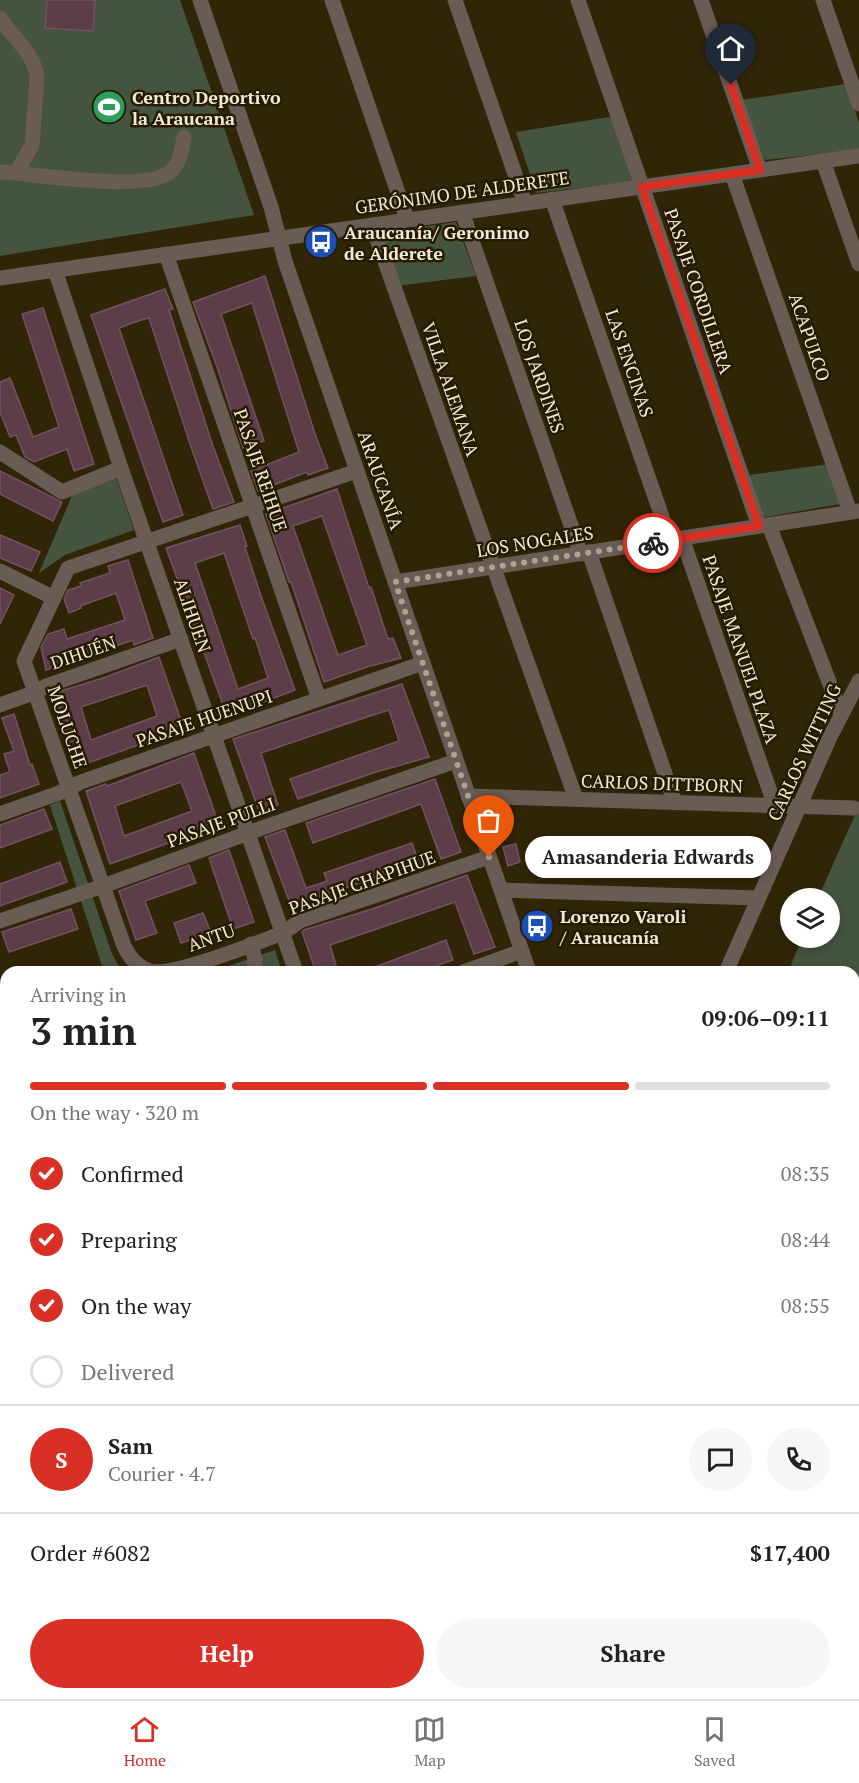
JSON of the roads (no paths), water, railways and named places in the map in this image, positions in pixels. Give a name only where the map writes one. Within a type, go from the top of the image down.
[{"type":"street","name":"ARAUCANÍA","points":[[200,0],[272,207],[285,261],[527,966]]},
{"type":"street","points":[[332,0],[407,219]]},
{"type":"street","points":[[455,0],[525,203]]},
{"type":"street","name":"PASAJE CORDILLERA","points":[[578,0],[642,187],[764,525],[841,714]]},
{"type":"street","points":[[701,0],[760,170]]},
{"type":"street","points":[[823,0],[859,104]]},
{"type":"street","points":[[0,18],[36,66],[32,145],[16,173]]},
{"type":"street","points":[[0,172],[122,183],[161,177],[171,172],[177,163],[184,137]]},
{"type":"street","name":"GERÓNIMO DE ALDERETE","points":[[0,278],[859,156]]},
{"type":"street","points":[[823,161],[859,264]]},
{"type":"street","name":"ACAPULCO","points":[[732,174],[854,511]]},
{"type":"street","name":"LAS ENCINAS","points":[[552,199],[676,539]]},
{"type":"street","name":"LOS JARDINES","points":[[462,212],[675,803]]},
{"type":"street","name":"VILLA ALEMANA","points":[[372,225],[576,799]]},
{"type":"street","name":"PASAJE REIHUE","points":[[166,254],[319,699]]},
{"type":"street","name":"ALIHUEN","points":[[55,270],[294,966]]},
{"type":"street","points":[[0,452],[62,492],[122,468]]},
{"type":"street","name":"MOLUCHE","points":[[140,966],[128,954],[24,661],[68,568],[357,471]]},
{"type":"street","name":"LOS NOGALES","points":[[395,582],[854,511]]},
{"type":"street","name":"PASAJE MANUEL PLAZA","points":[[676,539],[775,806]]},
{"type":"street","points":[[0,571],[54,598]]},
{"type":"street","name":"DIHUÉN","points":[[0,705],[46,686],[181,639]]},
{"type":"street","name":"PASAJE HUENUPI","points":[[0,814],[81,782],[423,663]]},
{"type":"street","name":"CARLOS WITTING","points":[[729,966],[841,714],[859,681]]},
{"type":"street","name":"PASAJE PULLI","points":[[0,921],[456,761]]},
{"type":"street","name":"CARLOS DITTBORN","points":[[468,796],[854,808]]},
{"type":"street","name":"PASAJE CHAPIHUE","points":[[283,933],[300,921],[489,857]]},
{"type":"street","points":[[501,890],[758,898]]},
{"type":"street","name":"ANTU","points":[[188,966],[283,933]]},
{"type":"street","points":[[251,944],[254,966]]},
{"type":"street","points":[[480,966],[522,951]]},
{"type":"place","name":"Centro Deportivo la Araucana","points":[[109,107]]},
{"type":"place","name":"Araucanía/ Geronimo de Alderete","points":[[321,242]]},
{"type":"place","name":"Amasanderia Edwards","points":[[489,857]]},
{"type":"place","name":"Lorenzo Varoli / Araucanía","points":[[537,926]]}]
